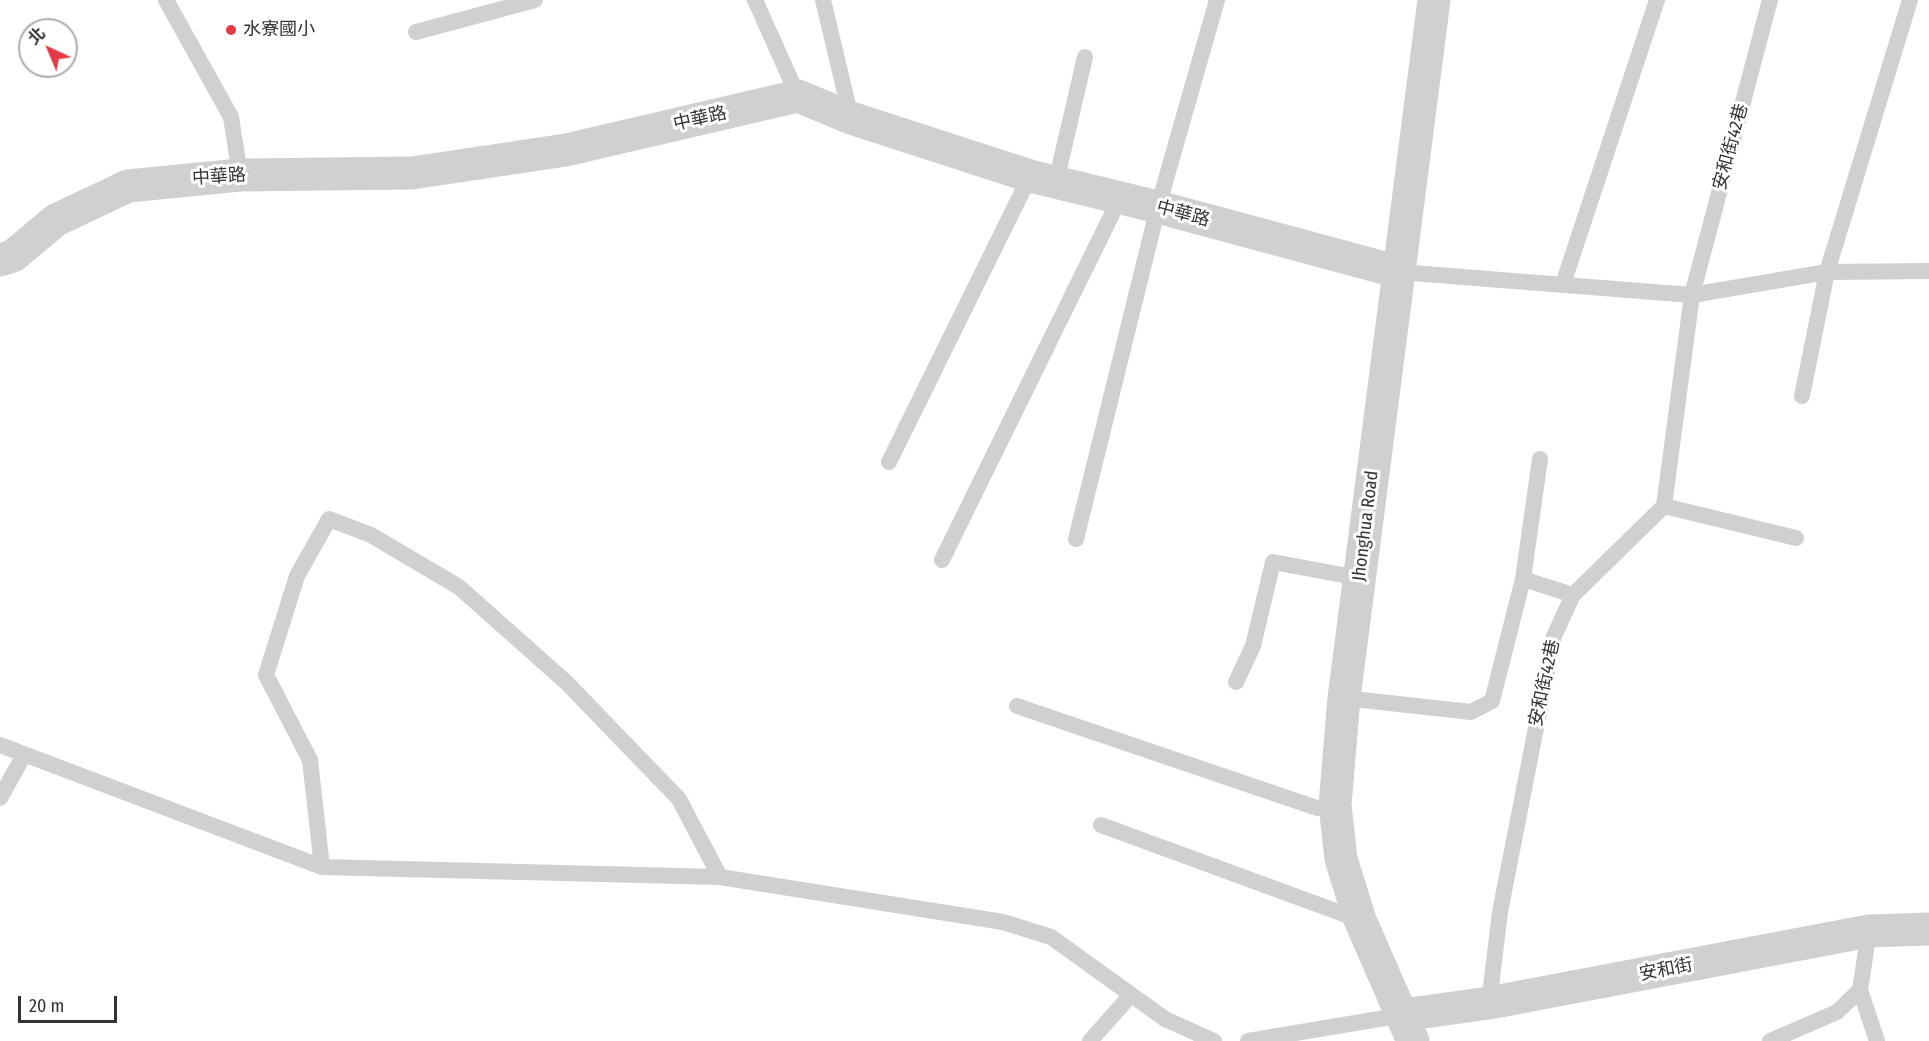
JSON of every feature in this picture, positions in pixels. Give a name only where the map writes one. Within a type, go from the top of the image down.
[{"type":"street","name":"Jhonghua Road","points":[[1408,1028],[1360,920],[1341,860],[1335,805],[1344,698],[1434,0]]},
{"type":"street","name":"中華路","points":[[0,260],[13,256],[56,220],[128,186],[240,175],[412,173],[566,150],[798,96],[851,118],[1043,179],[1158,207],[1399,272]]},
{"type":"street","name":"安和街","points":[[1408,1028],[1489,1004],[1869,931],[1929,929]]},
{"type":"lane","points":[[166,0],[231,117],[240,175]]},
{"type":"lane","points":[[416,32],[535,0]]},
{"type":"lane","points":[[755,0],[798,96]]},
{"type":"lane","points":[[823,0],[851,118]]},
{"type":"lane","points":[[1076,539],[1158,207],[1217,0]]},
{"type":"lane","points":[[1563,284],[1657,0]]},
{"type":"lane","name":"安和街42巷","points":[[1489,1004],[1500,912],[1554,636],[1573,595],[1664,506],[1692,295],[1770,0]]},
{"type":"lane","points":[[1802,396],[1827,272],[1910,0]]},
{"type":"lane","points":[[889,462],[1043,179],[1085,57]]},
{"type":"lane","points":[[942,560],[1119,198]]},
{"type":"lane","points":[[1399,272],[1692,295],[1827,272],[1929,272]]},
{"type":"lane","points":[[1344,698],[1471,712],[1492,701],[1523,579],[1540,459]]},
{"type":"lane","points":[[1664,506],[1796,538]]},
{"type":"lane","points":[[322,867],[310,760],[266,675],[297,576],[329,519],[371,535],[459,587],[567,683],[680,799],[720,877]]},
{"type":"lane","points":[[1236,682],[1253,646],[1273,562],[1359,578]]},
{"type":"lane","points":[[1523,579],[1573,595]]},
{"type":"lane","points":[[1017,706],[1317,808],[1335,805]]},
{"type":"lane","points":[[0,745],[322,867],[720,877],[1003,922],[1051,937],[1165,1019],[1214,1041]]},
{"type":"lane","points":[[0,798],[24,755]]},
{"type":"lane","points":[[1101,825],[1360,920]]},
{"type":"lane","points":[[1869,931],[1860,990],[1876,1041]]},
{"type":"lane","points":[[1771,1040],[1837,1012],[1860,990]]},
{"type":"lane","points":[[1090,1041],[1130,996]]},
{"type":"lane","points":[[1248,1041],[1408,1028]]},
{"type":"place","name":"水寮國小","points":[[231,30]]}]
